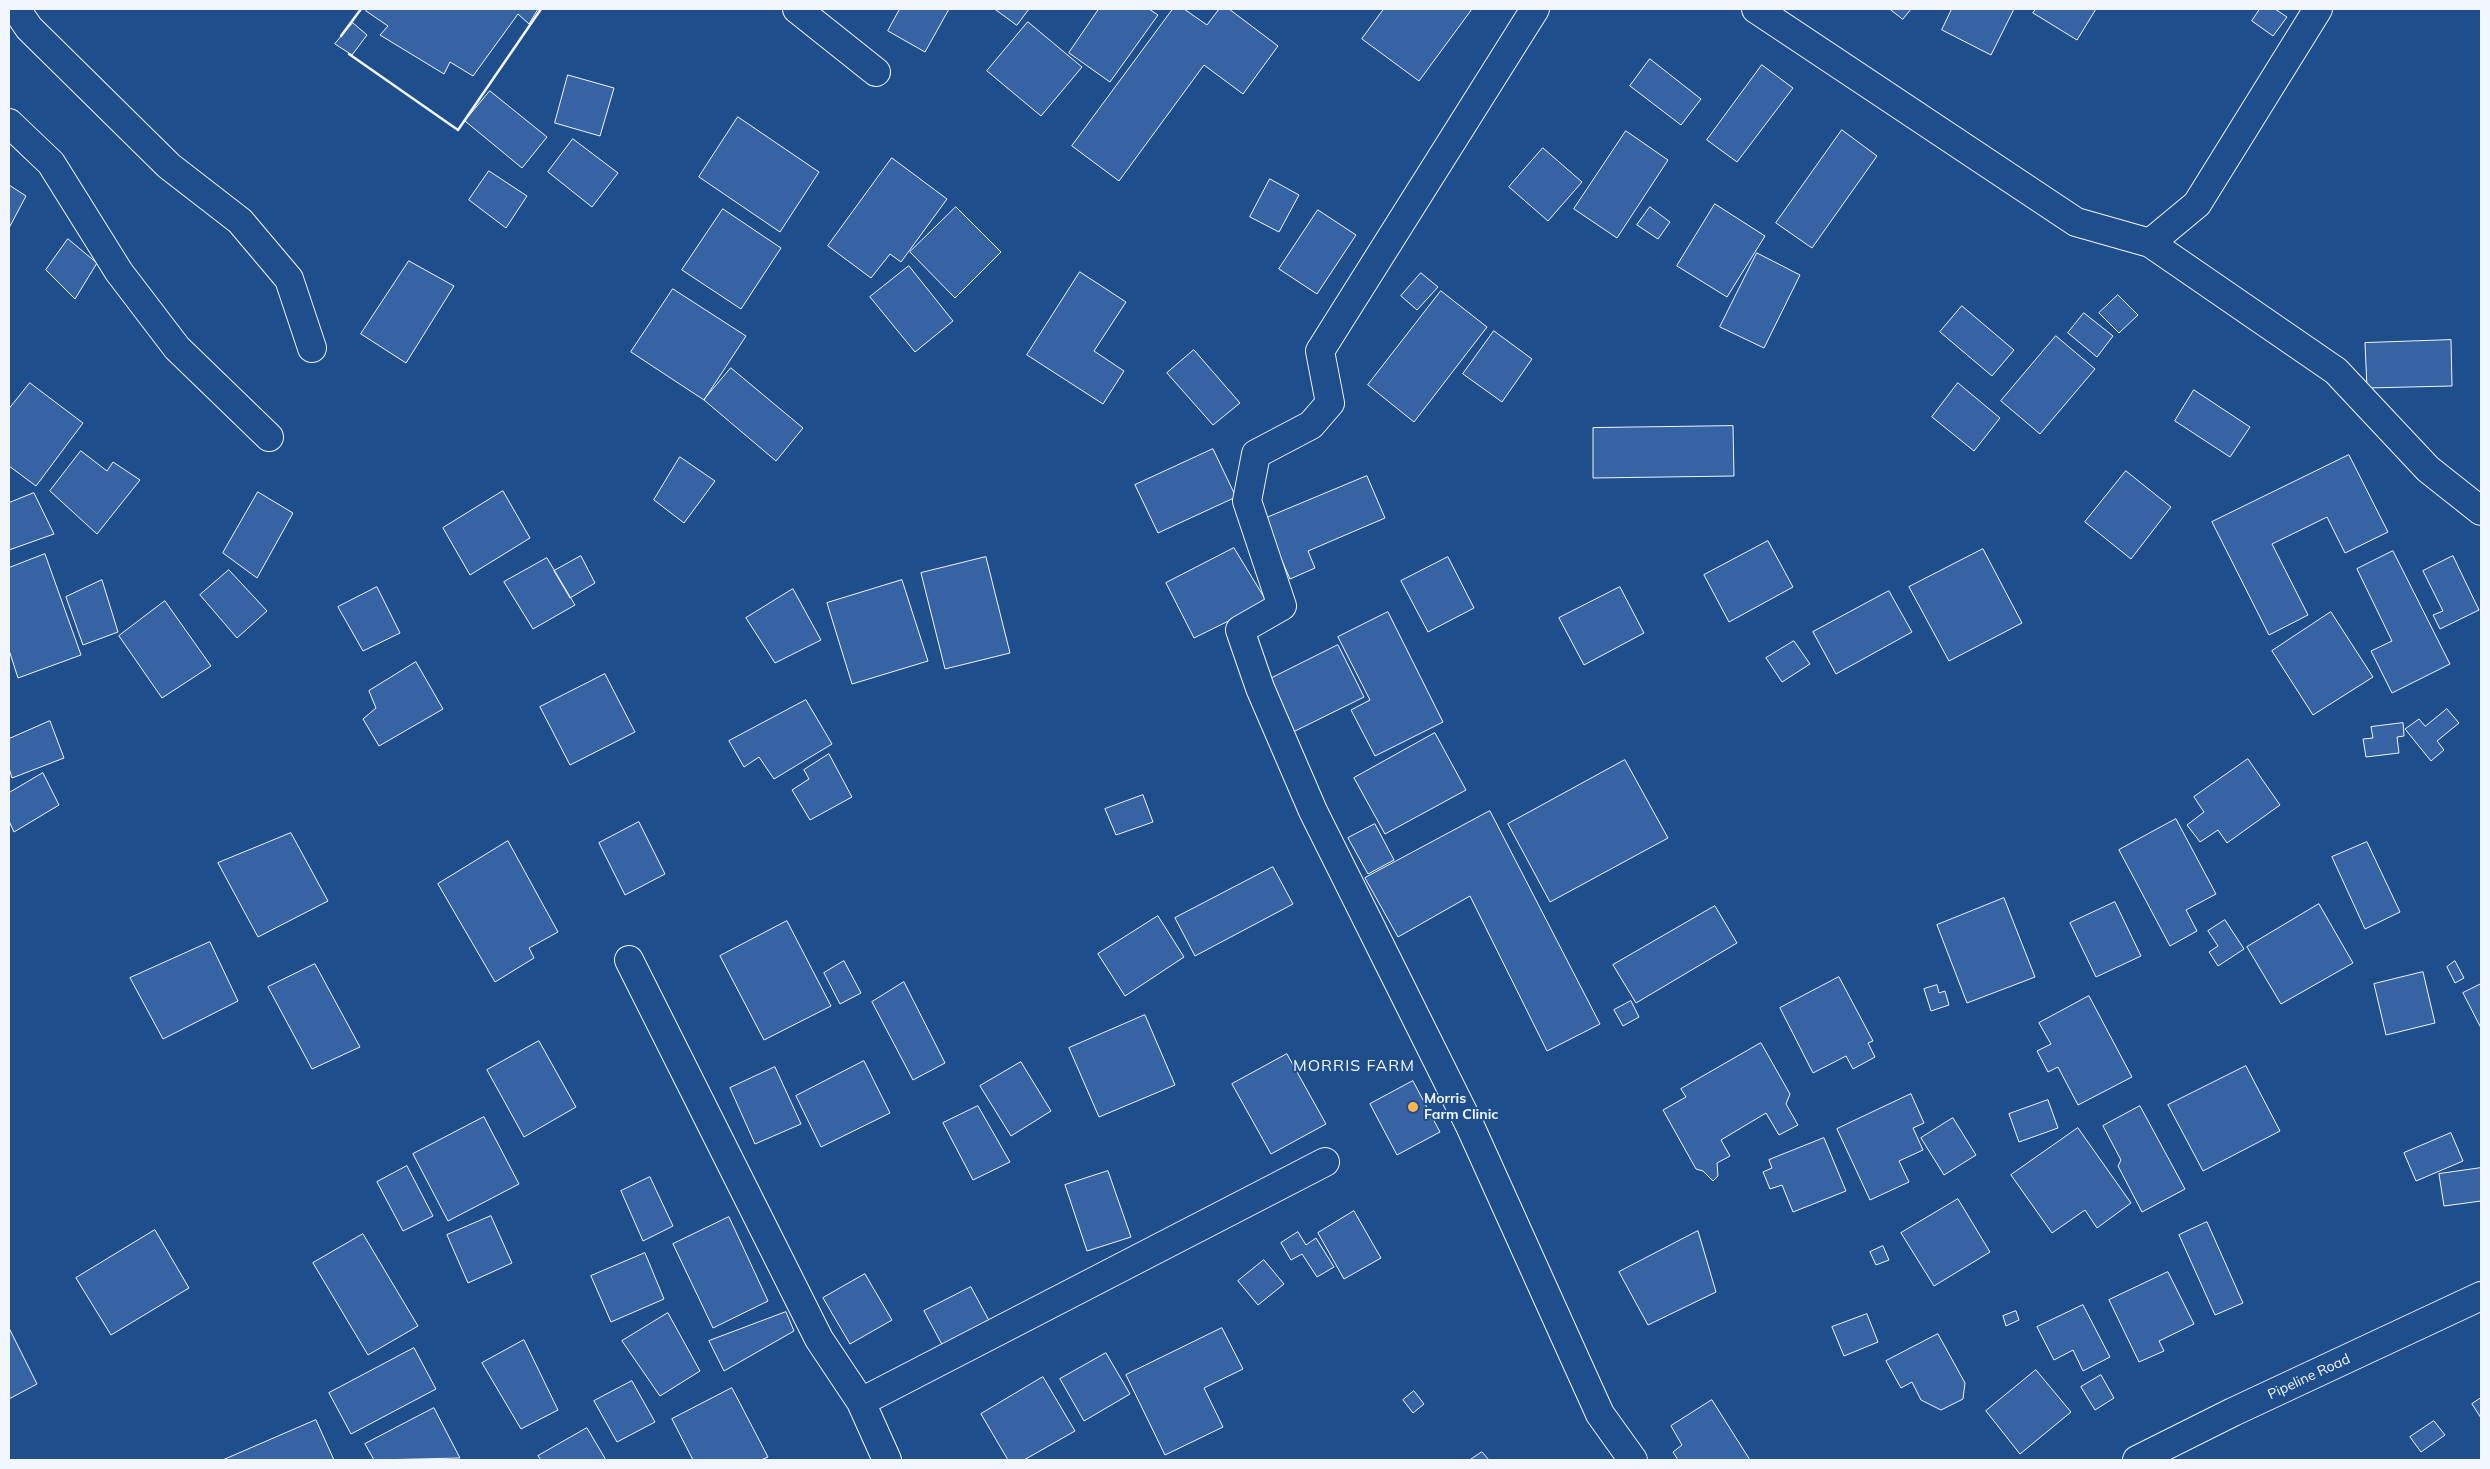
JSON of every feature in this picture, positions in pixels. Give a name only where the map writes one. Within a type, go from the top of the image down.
[{"type":"street","points":[[16,9],[29,28],[169,166],[240,221],[289,279],[312,348]]},
{"type":"street","points":[[797,9],[876,72]]},
{"type":"street","points":[[1535,9],[1320,351],[1330,402],[1311,425],[1256,454],[1247,500],[1282,606],[1240,630],[1260,688],[1313,811],[1470,1126],[1600,1414],[1634,1460]]},
{"type":"street","points":[[1756,9],[2076,222],[2150,244],[2336,371],[2428,469],[2481,511]]},
{"type":"street","points":[[2150,244],[2197,204],[2318,9]]},
{"type":"street","points":[[9,123],[51,163],[119,272],[177,348],[269,437]]},
{"type":"street","points":[[629,960],[819,1339],[861,1402],[887,1460]]},
{"type":"street","points":[[861,1402],[1325,1162]]},
{"type":"street","name":"Pipeline Road","points":[[2137,1460],[2233,1412],[2481,1296]]},
{"type":"building","points":[[368,9],[538,9],[529,24],[518,14],[473,76],[450,62],[444,74],[380,35],[388,26],[366,11]]},
{"type":"building","points":[[900,9],[949,9],[925,52],[888,31]]},
{"type":"building","points":[[995,9],[1029,9],[1017,25]]},
{"type":"building","points":[[1099,9],[1149,9],[1158,15],[1110,82],[1069,53]]},
{"type":"building","points":[[1173,9],[1184,9],[1207,25],[1219,9],[1229,9],[1278,46],[1243,94],[1204,65],[1119,181],[1072,146]]},
{"type":"building","points":[[1384,9],[1472,9],[1419,81],[1362,39]]},
{"type":"building","points":[[1890,9],[1911,9],[1903,19]]},
{"type":"building","points":[[1952,9],[2014,9],[1991,55],[1942,30]]},
{"type":"building","points":[[2036,9],[2096,9],[2077,40],[2033,13]]},
{"type":"building","points":[[2260,9],[2275,9],[2287,17],[2273,36],[2252,21]]},
{"type":"building","points":[[1028,22],[1082,67],[1041,116],[987,71]]},
{"type":"building","points":[[353,23],[367,35],[352,55],[335,44]]},
{"type":"building","points":[[1650,59],[1701,99],[1681,125],[1630,86]]},
{"type":"building","points":[[1762,65],[1793,88],[1737,162],[1707,140]]},
{"type":"building","points":[[568,75],[614,88],[600,136],[555,123]]},
{"type":"building","points":[[490,91],[547,137],[522,168],[465,121]]},
{"type":"building","points":[[738,117],[819,172],[780,232],[699,177]]},
{"type":"building","points":[[1842,130],[1877,156],[1812,248],[1776,223]]},
{"type":"building","points":[[1626,131],[1668,160],[1617,238],[1574,209]]},
{"type":"building","points":[[573,139],[618,173],[592,207],[548,172]]},
{"type":"building","points":[[1543,148],[1582,182],[1548,221],[1509,187]]},
{"type":"building","points":[[892,158],[947,199],[901,262],[890,254],[871,278],[828,246]]},
{"type":"building","points":[[489,171],[527,196],[506,228],[469,200]]},
{"type":"building","points":[[1270,179],[1299,195],[1279,232],[1250,217]]},
{"type":"building","points":[[9,185],[26,196],[9,228]]},
{"type":"building","points":[[1715,204],[1765,236],[1727,297],[1677,266]]},
{"type":"building","points":[[956,207],[1001,252],[955,298],[910,252]]},
{"type":"building","points":[[1650,207],[1670,222],[1658,239],[1637,225]]},
{"type":"building","points":[[723,209],[781,248],[741,309],[682,270]]},
{"type":"building","points":[[1318,210],[1356,235],[1317,294],[1279,269]]},
{"type":"building","points":[[68,239],[97,263],[75,299],[46,270]]},
{"type":"building","points":[[1757,253],[1800,275],[1764,348],[1720,327]]},
{"type":"building","points":[[409,261],[454,286],[406,363],[361,334]]},
{"type":"building","points":[[909,266],[953,321],[915,352],[870,297]]},
{"type":"building","points":[[1080,272],[1126,302],[1094,351],[1124,371],[1103,404],[1027,355]]},
{"type":"building","points":[[1421,273],[1438,287],[1417,310],[1401,296]]},
{"type":"building","points":[[673,289],[746,336],[704,400],[631,352]]},
{"type":"building","points":[[1441,291],[1487,327],[1414,422],[1368,385]]},
{"type":"building","points":[[2118,295],[2138,315],[2119,333],[2099,313]]},
{"type":"building","points":[[1962,306],[2014,350],[1992,376],[1940,332]]},
{"type":"building","points":[[2084,313],[2113,336],[2097,357],[2068,333]]},
{"type":"building","points":[[1494,331],[1532,359],[1502,402],[1463,374]]},
{"type":"building","points":[[2056,336],[2095,369],[2040,434],[2001,401]]},
{"type":"building","points":[[2451,340],[2452,386],[2367,388],[2365,343]]},
{"type":"building","points":[[1194,350],[1240,403],[1213,425],[1167,373]]},
{"type":"building","points":[[731,368],[803,428],[776,461],[704,400]]},
{"type":"building","points":[[30,383],[83,423],[36,486],[9,466],[9,409]]},
{"type":"building","points":[[1958,383],[2000,418],[1974,451],[1932,417]]},
{"type":"building","points":[[2194,390],[2250,427],[2230,457],[2175,421]]},
{"type":"building","points":[[1733,426],[1734,476],[1593,478],[1593,428]]},
{"type":"building","points":[[1213,449],[1236,497],[1158,533],[1135,485]]},
{"type":"building","points":[[81,451],[107,471],[113,462],[140,480],[97,534],[50,491]]},
{"type":"building","points":[[2349,455],[2388,532],[2345,553],[2327,517],[2272,544],[2308,615],[2269,635],[2212,522]]},
{"type":"building","points":[[680,457],[715,481],[684,523],[654,500]]},
{"type":"building","points":[[2126,471],[2171,507],[2131,559],[2085,522]]},
{"type":"building","points":[[1367,476],[1385,518],[1308,551],[1315,568],[1290,579],[1264,519]]},
{"type":"building","points":[[503,491],[530,538],[470,575],[443,528]]},
{"type":"building","points":[[258,492],[293,513],[257,578],[223,553]]},
{"type":"building","points":[[34,493],[54,534],[9,550],[9,503]]},
{"type":"building","points":[[1768,541],[1793,587],[1729,622],[1704,575]]},
{"type":"building","points":[[1234,548],[1267,602],[1194,638],[1166,583]]},
{"type":"building","points":[[1983,549],[2022,623],[1949,661],[1909,587]]},
{"type":"building","points":[[2393,551],[2450,664],[2392,693],[2371,651],[2392,641],[2357,569]]},
{"type":"building","points":[[45,554],[81,655],[18,678],[9,650],[9,568]]},
{"type":"building","points":[[581,556],[595,583],[570,598],[554,571]]},
{"type":"building","points":[[2453,556],[2479,610],[2440,629],[2433,615],[2443,611],[2423,571]]},
{"type":"building","points":[[986,557],[1010,653],[945,669],[921,573]]},
{"type":"building","points":[[1448,557],[1474,608],[1428,632],[1401,581]]},
{"type":"building","points":[[547,558],[575,605],[533,629],[504,582]]},
{"type":"building","points":[[229,570],[267,611],[237,638],[200,595]]},
{"type":"building","points":[[102,580],[118,632],[83,645],[66,597]]},
{"type":"building","points":[[902,580],[928,661],[852,684],[827,603]]},
{"type":"building","points":[[377,587],[400,633],[363,651],[338,607]]},
{"type":"building","points":[[1620,587],[1644,633],[1584,665],[1559,618]]},
{"type":"building","points":[[793,589],[821,640],[775,663],[746,618]]},
{"type":"building","points":[[1889,591],[1912,632],[1836,674],[1813,632]]},
{"type":"building","points":[[165,601],[211,666],[162,698],[119,636]]},
{"type":"building","points":[[1388,612],[1443,722],[1375,756],[1351,710],[1370,700],[1338,637]]},
{"type":"building","points":[[2331,612],[2373,677],[2313,715],[2272,651]]},
{"type":"building","points":[[1794,641],[1810,664],[1782,682],[1766,658]]},
{"type":"building","points":[[1338,645],[1364,697],[1291,733],[1266,681]]},
{"type":"building","points":[[416,662],[443,709],[379,746],[363,719],[376,708],[369,691]]},
{"type":"building","points":[[605,674],[635,732],[570,765],[540,707]]},
{"type":"building","points":[[806,700],[832,744],[774,779],[759,757],[744,767],[729,741]]},
{"type":"building","points":[[2447,709],[2459,723],[2437,741],[2444,750],[2431,761],[2405,729],[2419,719],[2425,726]]},
{"type":"building","points":[[50,721],[64,758],[12,778],[9,768],[9,739]]},
{"type":"building","points":[[2403,723],[2404,736],[2397,737],[2399,753],[2366,757],[2363,739],[2373,738],[2371,727]]},
{"type":"building","points":[[1435,733],[1466,790],[1385,834],[1354,778]]},
{"type":"building","points":[[829,754],[852,797],[810,820],[792,790],[809,779],[804,770]]},
{"type":"building","points":[[2248,759],[2280,805],[2227,843],[2218,830],[2200,842],[2187,825],[2204,812],[2194,797]]},
{"type":"building","points":[[1625,760],[1668,838],[1550,902],[1508,824]]},
{"type":"building","points":[[43,773],[59,805],[14,832],[9,821],[9,793]]},
{"type":"building","points":[[1143,795],[1153,822],[1116,835],[1105,809]]},
{"type":"building","points":[[1490,811],[1600,1024],[1547,1051],[1470,896],[1398,937],[1365,878]]},
{"type":"building","points":[[2176,819],[2216,894],[2186,910],[2197,931],[2170,946],[2119,850]]},
{"type":"building","points":[[639,822],[665,874],[625,895],[599,843]]},
{"type":"building","points":[[1375,824],[1394,860],[1368,874],[1348,838]]},
{"type":"building","points":[[291,833],[328,901],[258,937],[218,863]]},
{"type":"building","points":[[508,841],[558,932],[529,948],[534,958],[495,982],[438,884]]},
{"type":"building","points":[[2367,842],[2400,912],[2365,929],[2332,857]]},
{"type":"building","points":[[1273,867],[1293,904],[1195,956],[1175,918]]},
{"type":"building","points":[[2004,898],[2035,977],[1967,1003],[1937,925]]},
{"type":"building","points":[[2115,902],[2141,956],[2096,977],[2070,923]]},
{"type":"building","points":[[2319,904],[2353,963],[2281,1004],[2247,947]]},
{"type":"building","points":[[1715,906],[1737,943],[1636,1003],[1613,965]]},
{"type":"building","points":[[1158,916],[1184,957],[1125,996],[1098,954]]},
{"type":"building","points":[[2225,920],[2244,949],[2218,966],[2209,952],[2218,946],[2208,931]]},
{"type":"building","points":[[787,921],[831,1006],[764,1040],[720,956]]},
{"type":"building","points":[[210,942],[238,1001],[163,1039],[130,978]]},
{"type":"building","points":[[844,961],[861,993],[840,1004],[824,973]]},
{"type":"building","points":[[2455,961],[2464,978],[2455,983],[2447,967]]},
{"type":"building","points":[[315,964],[360,1047],[312,1069],[268,987]]},
{"type":"building","points":[[2423,972],[2435,1023],[2386,1035],[2374,984]]},
{"type":"building","points":[[1839,977],[1873,1041],[1868,1043],[1875,1057],[1853,1069],[1846,1056],[1813,1073],[1780,1008]]},
{"type":"building","points":[[904,982],[945,1063],[913,1080],[872,1002]]},
{"type":"building","points":[[2481,984],[2481,1028],[2463,993]]},
{"type":"building","points":[[1937,985],[1939,993],[1945,991],[1949,1005],[1931,1011],[1924,989]]},
{"type":"building","points":[[2089,996],[2132,1077],[2078,1105],[2058,1067],[2048,1072],[2037,1051],[2051,1044],[2039,1023]]},
{"type":"building","points":[[1631,1001],[1639,1017],[1623,1026],[1614,1010]]},
{"type":"building","points":[[1145,1015],[1175,1085],[1099,1117],[1069,1048]]},
{"type":"building","points":[[539,1041],[576,1107],[524,1137],[487,1070]]},
{"type":"building","points":[[1761,1043],[1790,1094],[1786,1104],[1798,1125],[1779,1135],[1766,1113],[1721,1140],[1730,1156],[1717,1163],[1718,1176],[1713,1181],[1703,1171],[1696,1169],[1663,1110],[1686,1097],[1681,1089]]},
{"type":"building","points":[[1287,1054],[1326,1124],[1271,1154],[1232,1084]]},
{"type":"building","points":[[864,1061],[890,1113],[821,1147],[796,1096]]},
{"type":"building","points":[[1021,1062],[1051,1111],[1011,1136],[980,1086]]},
{"type":"building","points":[[2246,1066],[2280,1131],[2203,1171],[2168,1105]]},
{"type":"building","points":[[775,1067],[801,1124],[755,1144],[730,1088]]},
{"type":"building","name":"Morris Farm Clinic","points":[[1413,1081],[1440,1132],[1397,1155],[1370,1104]]},
{"type":"building","points":[[1911,1094],[1924,1123],[1913,1128],[1923,1150],[1899,1161],[1909,1182],[1870,1200],[1837,1129]]},
{"type":"building","points":[[2048,1100],[2058,1128],[2019,1142],[2009,1114]]},
{"type":"building","points":[[978,1106],[1010,1162],[973,1180],[943,1123]]},
{"type":"building","points":[[2140,1106],[2185,1189],[2142,1212],[2118,1166],[2121,1160],[2103,1126]]},
{"type":"building","points":[[484,1117],[519,1184],[448,1221],[413,1154]]},
{"type":"building","points":[[1953,1118],[1976,1155],[1944,1175],[1921,1138]]},
{"type":"building","points":[[2078,1128],[2131,1203],[2097,1228],[2085,1210],[2052,1233],[2011,1175]]},
{"type":"building","points":[[2451,1133],[2463,1161],[2416,1181],[2404,1153]]},
{"type":"building","points":[[1824,1138],[1846,1191],[1793,1212],[1782,1185],[1770,1189],[1763,1172],[1772,1168],[1769,1160]]},
{"type":"building","points":[[407,1166],[433,1216],[403,1231],[377,1182]]},
{"type":"building","points":[[2481,1168],[2481,1201],[2444,1206],[2439,1174]]},
{"type":"building","points":[[1108,1171],[1131,1237],[1087,1251],[1065,1185]]},
{"type":"building","points":[[650,1177],[673,1226],[643,1241],[621,1191]]},
{"type":"building","points":[[1958,1199],[1990,1252],[1934,1286],[1901,1233]]},
{"type":"building","points":[[1354,1211],[1381,1258],[1344,1279],[1318,1233]]},
{"type":"building","points":[[491,1216],[512,1263],[468,1283],[447,1235]]},
{"type":"building","points":[[729,1217],[768,1301],[713,1328],[673,1244]]},
{"type":"building","points":[[2207,1222],[2243,1303],[2215,1315],[2179,1235]]},
{"type":"building","points":[[155,1230],[189,1288],[111,1335],[76,1278]]},
{"type":"building","points":[[1698,1231],[1716,1292],[1648,1325],[1619,1272]]},
{"type":"building","points":[[1298,1232],[1306,1245],[1316,1238],[1334,1267],[1317,1277],[1302,1254],[1291,1260],[1281,1243]]},
{"type":"building","points":[[363,1234],[418,1326],[368,1355],[313,1263]]},
{"type":"building","points":[[1883,1246],[1889,1260],[1876,1265],[1870,1252]]},
{"type":"building","points":[[645,1253],[664,1299],[611,1322],[591,1276]]},
{"type":"building","points":[[1264,1260],[1284,1284],[1258,1305],[1238,1281]]},
{"type":"building","points":[[2168,1272],[2194,1324],[2159,1341],[2164,1351],[2139,1362],[2109,1300]]},
{"type":"building","points":[[865,1274],[892,1320],[850,1344],[823,1298]]},
{"type":"building","points":[[971,1287],[993,1328],[946,1352],[924,1311]]},
{"type":"building","points":[[2083,1305],[2110,1357],[2083,1371],[2073,1350],[2054,1360],[2037,1327]]},
{"type":"building","points":[[2016,1311],[2019,1320],[2006,1326],[2003,1316]]},
{"type":"building","points":[[786,1312],[794,1331],[724,1371],[709,1341]]},
{"type":"building","points":[[668,1313],[700,1371],[660,1396],[622,1341]]},
{"type":"building","points":[[1867,1314],[1878,1342],[1844,1356],[1832,1327]]},
{"type":"building","points":[[9,1328],[37,1384],[9,1399]]},
{"type":"building","points":[[1222,1328],[1243,1369],[1204,1388],[1223,1427],[1165,1455],[1126,1375]]},
{"type":"building","points":[[1938,1334],[1965,1383],[1963,1399],[1941,1410],[1921,1400],[1912,1382],[1901,1388],[1886,1361]]},
{"type":"building","points":[[524,1340],[558,1410],[521,1429],[482,1363]]},
{"type":"building","points":[[414,1348],[436,1389],[351,1434],[329,1393]]},
{"type":"building","points":[[1106,1353],[1130,1394],[1084,1421],[1060,1379]]},
{"type":"building","points":[[2036,1370],[2071,1412],[2020,1454],[1986,1411]]},
{"type":"building","points":[[2101,1375],[2114,1398],[2095,1410],[2081,1387]]},
{"type":"building","points":[[1043,1377],[1075,1431],[1024,1460],[1008,1460],[981,1414]]},
{"type":"building","points":[[632,1381],[655,1422],[617,1442],[594,1401]]},
{"type":"building","points":[[732,1388],[768,1457],[761,1460],[693,1460],[672,1419]]},
{"type":"building","points":[[1414,1391],[1424,1404],[1413,1413],[1403,1400]]},
{"type":"building","points":[[2481,1398],[2481,1418],[2472,1404]]},
{"type":"building","points":[[1712,1400],[1750,1460],[1678,1460],[1673,1452],[1682,1445],[1671,1426]]},
{"type":"building","points":[[434,1408],[460,1458],[374,1460],[365,1444]]},
{"type":"building","points":[[316,1420],[334,1460],[223,1460]]},
{"type":"building","points":[[2434,1421],[2445,1435],[2421,1452],[2410,1437]]},
{"type":"building","points":[[587,1428],[606,1460],[541,1460],[538,1456]]},
{"type":"building","points":[[1482,1452],[1489,1460],[1470,1460]]},
{"type":"wall","points":[[341,36],[361,9]]},
{"type":"wall","points":[[349,54],[458,130],[541,9]]},
{"type":"place","name":"Morris Farm Clinic","points":[[1413,1107]]},
{"type":"district","name":"MORRIS FARM","points":[[1354,1066]]}]
